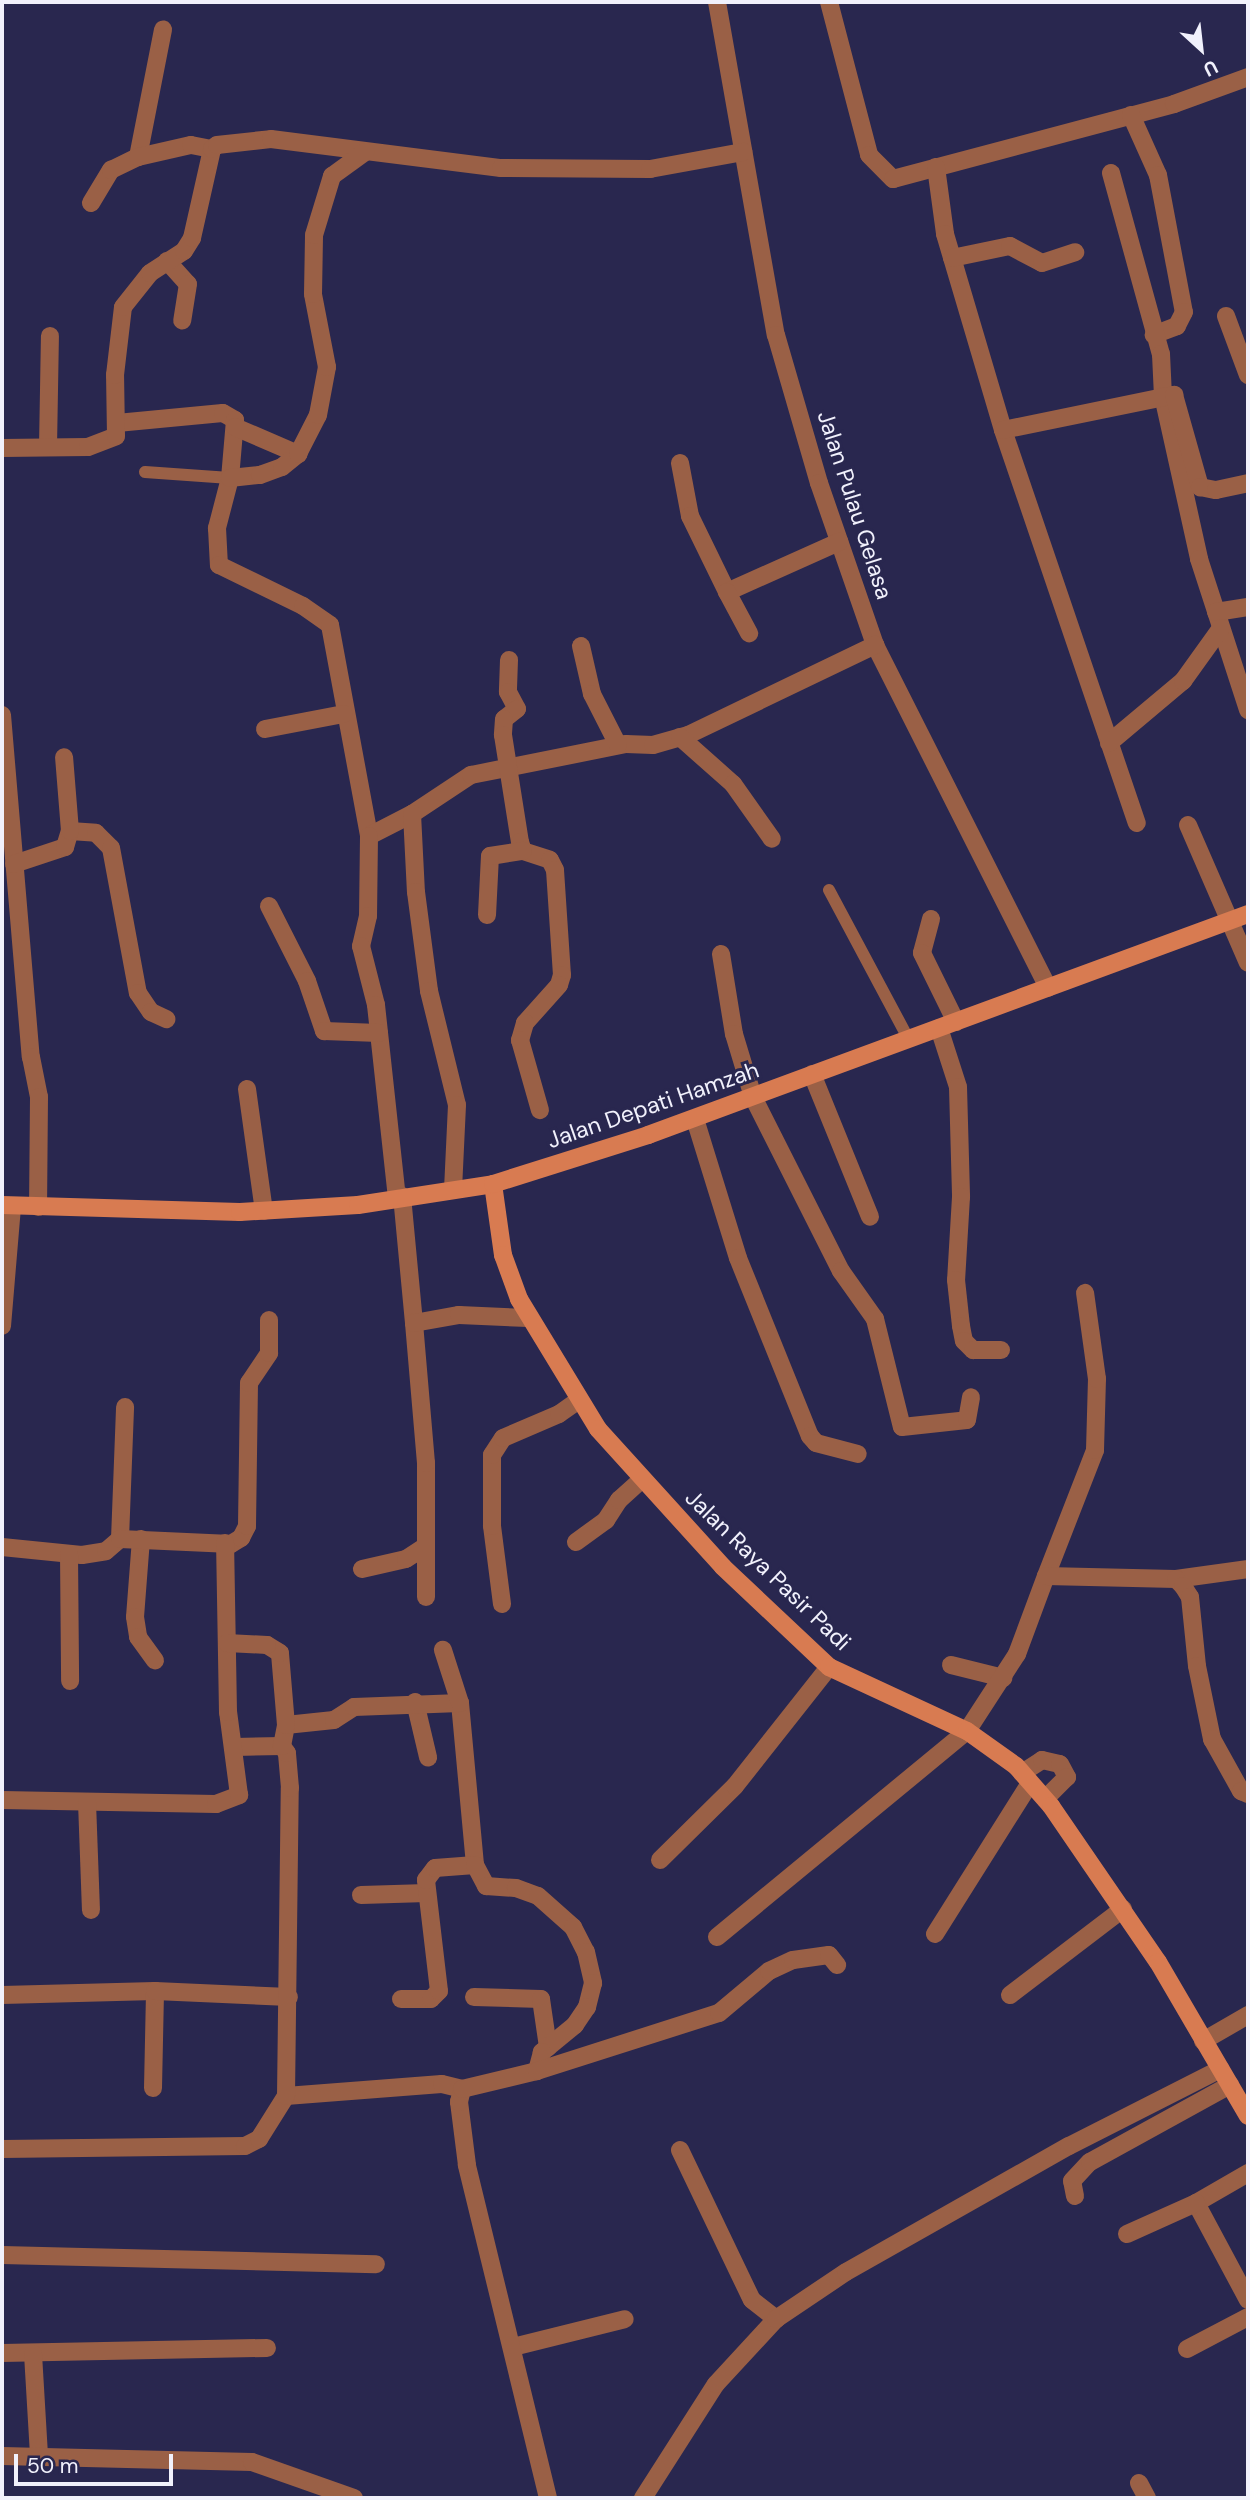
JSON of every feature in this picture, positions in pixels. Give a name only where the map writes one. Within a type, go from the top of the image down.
[{"type":"main road","name":"Jalan Depati Hamzah","points":[[7,1205],[264,1211],[358,1205],[400,1196],[493,1184],[695,1119],[1241,917]]},
{"type":"main road","name":"Jalan Raya Pasir Padi","points":[[493,1184],[503,1255],[528,1318],[579,1399],[641,1480],[829,1667],[967,1731],[1026,1778],[1045,1799],[1123,1909],[1248,2116]]},
{"type":"street","name":"Jalan Pulau Gelasa","points":[[717,2],[776,335],[839,542],[875,645],[1048,988]]},
{"type":"street","points":[[829,2],[869,155],[893,179],[1131,115],[1248,77]]},
{"type":"street","points":[[138,157],[163,29]]},
{"type":"street","points":[[1131,115],[1158,175],[1184,312],[1177,326],[1154,335]]},
{"type":"street","points":[[91,203],[111,170],[138,157],[191,145],[212,149],[224,143],[271,139],[501,167],[650,169],[743,152]]},
{"type":"street","points":[[2,448],[99,445],[116,436],[115,375],[123,307],[150,273],[184,251],[192,238],[212,149]]},
{"type":"street","points":[[230,478],[260,475],[282,467],[298,454],[317,415],[327,367],[313,294],[314,235],[332,176],[365,152]]},
{"type":"street","points":[[936,167],[953,258],[1003,429],[1137,823]]},
{"type":"street","points":[[1111,173],[1165,382],[1163,396],[1199,559],[1248,710]]},
{"type":"street","points":[[953,258],[1010,246],[1042,263],[1075,252]]},
{"type":"street","points":[[167,261],[188,284],[182,321]]},
{"type":"street","points":[[1226,316],[1248,374]]},
{"type":"street","points":[[48,447],[50,336]]},
{"type":"street","points":[[1003,429],[1163,396],[1176,397],[1200,487],[1216,490],[1248,483]]},
{"type":"street","points":[[117,423],[223,413],[235,420],[230,478],[217,528],[219,565],[303,606],[330,625],[344,714],[369,836],[368,916],[361,946],[379,1033],[414,1323],[426,1463],[423,1548],[426,1597]]},
{"type":"street","points":[[235,427],[298,454]]},
{"type":"street","points":[[680,463],[690,516],[749,633]]},
{"type":"street","points":[[727,592],[839,542]]},
{"type":"street","points":[[1109,743],[1183,681],[1218,620],[1248,607]]},
{"type":"street","points":[[369,836],[412,814],[471,775],[618,745],[653,745],[680,737],[875,645]]},
{"type":"street","points":[[581,646],[592,694],[618,745]]},
{"type":"street","points":[[509,660],[508,692],[517,709],[503,723],[523,851]]},
{"type":"street","points":[[265,729],[344,714]]},
{"type":"street","points":[[2,715],[14,864],[39,1097],[43,1207]]},
{"type":"street","points":[[680,737],[733,784],[772,839]]},
{"type":"street","points":[[14,864],[65,847],[71,831],[64,757]]},
{"type":"street","points":[[412,814],[416,892],[429,991],[457,1105],[453,1190]]},
{"type":"street","points":[[1188,825],[1241,917],[1248,963]]},
{"type":"street","points":[[71,831],[96,833],[111,848],[138,993],[151,1012],[166,1019]]},
{"type":"street","points":[[487,915],[490,856],[523,851],[550,860],[555,870],[562,975],[559,985],[525,1023],[520,1040],[540,1110]]},
{"type":"street","points":[[269,906],[307,981],[324,1031],[379,1033]]},
{"type":"street","points":[[931,919],[922,953],[948,1025],[958,1087],[961,1189],[956,1280],[962,1334],[973,1350],[1001,1350]]},
{"type":"street","points":[[721,954],[734,1034],[753,1097],[841,1271],[875,1318],[902,1427],[967,1420],[971,1397]]},
{"type":"street","points":[[812,1074],[870,1217]]},
{"type":"street","points":[[247,1089],[264,1211]]},
{"type":"street","points":[[695,1119],[738,1258],[810,1436],[816,1443],[858,1454]]},
{"type":"street","points":[[2,1326],[7,1205]]},
{"type":"street","points":[[717,1937],[967,1731],[1003,1678],[1095,1450],[1097,1379],[1084,1293]]},
{"type":"street","points":[[414,1323],[459,1315],[492,1320],[528,1318]]},
{"type":"street","points":[[2,1546],[69,1554],[106,1551],[120,1539],[225,1543],[241,1538],[247,1526],[249,1385],[269,1353],[270,1320]]},
{"type":"street","points":[[502,1604],[492,1526],[492,1455],[503,1438],[559,1414],[579,1399]]},
{"type":"street","points":[[120,1539],[125,1407]]},
{"type":"street","points":[[576,1542],[606,1520],[619,1500],[641,1480]]},
{"type":"street","points":[[141,1539],[135,1618],[138,1637],[155,1660]]},
{"type":"street","points":[[2,1800],[216,1804],[234,1800],[239,1795],[235,1747],[228,1712],[225,1543]]},
{"type":"street","points":[[362,1569],[406,1559],[423,1548]]},
{"type":"street","points":[[69,1554],[70,1681]]},
{"type":"street","points":[[1046,1576],[1176,1579],[1248,1569]]},
{"type":"street","points":[[1176,1579],[1190,1597],[1197,1666],[1212,1739],[1241,1791],[1248,1794]]},
{"type":"street","points":[[2,2149],[245,2147],[259,2139],[286,2095],[290,1788],[287,1753],[282,1746],[286,1725],[278,1649],[227,1643]]},
{"type":"street","points":[[443,1650],[460,1703],[475,1865],[486,1886],[516,1888],[548,1904],[573,1927],[586,1952],[593,1983],[587,2007],[575,2025],[548,2047],[537,2071]]},
{"type":"street","points":[[951,1665],[1003,1678]]},
{"type":"street","points":[[660,1860],[735,1787],[829,1667]]},
{"type":"street","points":[[286,1725],[334,1720],[354,1707],[415,1702],[460,1703]]},
{"type":"street","points":[[415,1702],[428,1757]]},
{"type":"street","points":[[235,1747],[282,1746]]},
{"type":"street","points":[[935,1934],[1026,1778],[1042,1760],[1060,1764],[1067,1777],[1045,1799]]},
{"type":"street","points":[[87,1801],[90,1910]]},
{"type":"street","points":[[401,1998],[431,1998],[439,1991],[426,1880],[435,1868],[475,1865]]},
{"type":"street","points":[[361,1895],[427,1893]]},
{"type":"street","points":[[1010,1995],[1123,1909]]},
{"type":"street","points":[[286,2095],[442,2084],[462,2089],[537,2071],[719,2013],[769,1971],[793,1960],[829,1955],[837,1965]]},
{"type":"street","points":[[2,1994],[155,1991],[289,1997]]},
{"type":"street","points":[[153,2088],[155,1991]]},
{"type":"street","points":[[474,1997],[541,1999],[548,2047]]},
{"type":"street","points":[[1203,2041],[1248,2015]]},
{"type":"street","points":[[643,2498],[716,2384],[776,2319],[846,2272],[1069,2146],[1221,2069]]},
{"type":"street","points":[[1075,2196],[1072,2181],[1090,2162],[1230,2085]]},
{"type":"street","points":[[462,2089],[459,2102],[467,2165],[548,2498]]},
{"type":"street","points":[[680,2150],[751,2300],[776,2319]]},
{"type":"street","points":[[1127,2234],[1196,2203],[1248,2173]]},
{"type":"street","points":[[1196,2203],[1248,2300]]},
{"type":"street","points":[[2,2255],[376,2264]]},
{"type":"street","points":[[1187,2349],[1248,2317]]},
{"type":"street","points":[[513,2347],[625,2319]]},
{"type":"street","points":[[2,2353],[267,2348]]},
{"type":"street","points":[[33,2354],[39,2454]]},
{"type":"street","points":[[2,2456],[39,2454],[252,2462],[354,2498]]},
{"type":"lane","points":[[145,472],[230,478]]},
{"type":"lane","points":[[829,890],[909,1040]]}]
